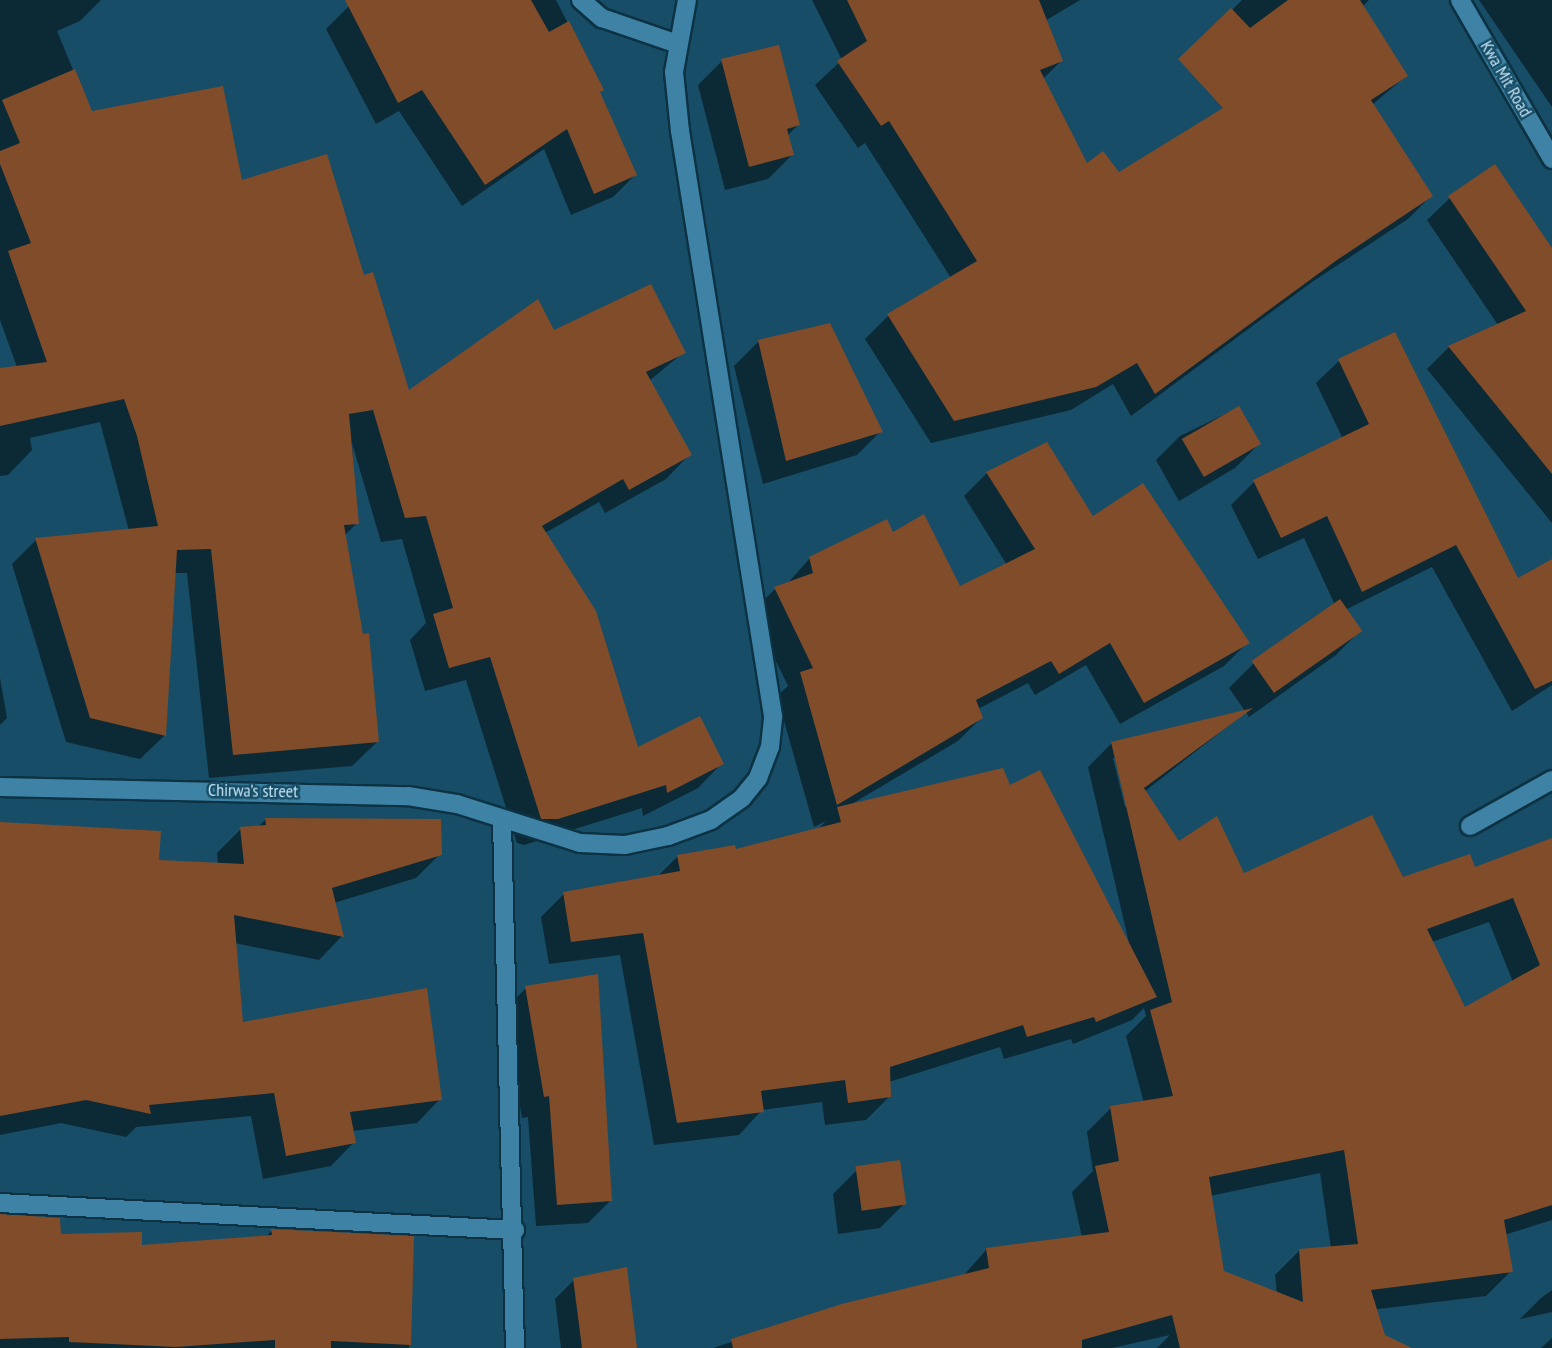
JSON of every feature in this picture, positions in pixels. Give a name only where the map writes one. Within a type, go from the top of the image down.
[{"type":"street","points":[[581,0],[602,18],[678,44]]},
{"type":"street","name":"Chirwa’s street","points":[[0,787],[408,796],[457,804],[502,821],[580,843],[625,845],[668,836],[711,820],[742,799],[758,778],[769,747],[772,716],[680,131],[674,72],[687,0]]},
{"type":"street","name":"Kwa Mit Road","points":[[1460,0],[1552,159]]},
{"type":"street","points":[[1470,826],[1552,780]]},
{"type":"street","points":[[502,821],[515,1348]]},
{"type":"street","points":[[0,1203],[514,1230]]},
{"type":"building","points":[[345,0],[531,0],[549,32],[569,21],[604,90],[600,92],[637,175],[594,194],[567,129],[485,185],[422,90],[398,103]]},
{"type":"building","points":[[847,0],[1039,0],[1063,61],[1040,70],[1087,163],[1103,151],[1119,172],[1223,108],[1178,59],[1231,8],[1250,28],[1288,0],[1360,0],[1408,76],[1371,100],[1433,196],[1337,260],[1155,394],[1137,363],[1096,387],[954,421],[887,314],[977,261],[889,121],[881,126],[837,61],[867,41]]},
{"type":"building","points":[[779,45],[800,125],[787,129],[794,155],[749,167],[721,59]]},
{"type":"building","points":[[75,69],[92,111],[223,86],[242,180],[327,154],[364,275],[373,272],[409,390],[538,299],[554,330],[651,284],[686,353],[646,372],[692,455],[629,490],[623,479],[542,526],[596,611],[638,747],[700,716],[724,764],[667,793],[666,785],[558,819],[541,819],[490,657],[449,668],[433,614],[453,608],[426,516],[405,518],[373,410],[349,414],[359,524],[344,525],[363,634],[369,633],[379,742],[233,755],[211,549],[177,550],[166,736],[90,718],[35,538],[158,526],[137,436],[124,399],[0,426],[0,368],[47,362],[8,251],[31,243],[0,164],[0,151],[20,143],[2,100]]},
{"type":"building","points":[[1495,164],[1552,248],[1552,474],[1448,346],[1526,311],[1448,196]]},
{"type":"building","points":[[830,323],[883,432],[786,461],[758,340]]},
{"type":"building","points":[[1395,332],[1518,578],[1552,559],[1552,681],[1535,689],[1456,545],[1362,592],[1327,516],[1281,538],[1253,480],[1369,424],[1338,359]]},
{"type":"building","points":[[1239,406],[1261,444],[1204,477],[1182,439]]},
{"type":"building","points":[[1047,442],[1093,516],[1143,483],[1250,643],[1144,703],[1110,643],[1059,674],[1051,661],[976,700],[983,718],[837,805],[800,672],[813,668],[774,587],[813,573],[809,557],[887,519],[893,532],[924,514],[960,586],[1035,549],[986,472]]},
{"type":"building","points":[[1340,599],[1362,631],[1274,693],[1252,661]]},
{"type":"building","points":[[1253,708],[1144,788],[1179,841],[1217,816],[1244,873],[1372,815],[1403,877],[1470,854],[1475,867],[1552,838],[1552,1205],[1504,1220],[1513,1272],[1371,1290],[1385,1335],[1412,1348],[1180,1348],[1172,1315],[1082,1340],[1082,1348],[733,1348],[731,1339],[842,1304],[989,1268],[986,1248],[1109,1232],[1095,1166],[1119,1161],[1110,1106],[1173,1096],[1150,1010],[1172,1002],[1111,742]],"holes":[[[1513,898],[1540,965],[1465,1007],[1427,929]],[[1344,1150],[1358,1244],[1299,1249],[1303,1302],[1224,1271],[1209,1177]]]},
{"type":"building","points":[[1003,768],[1010,785],[1040,770],[1157,997],[1096,1022],[1094,1017],[1027,1037],[1023,1025],[890,1067],[891,1097],[848,1103],[845,1080],[761,1091],[764,1112],[677,1123],[643,933],[571,942],[563,892],[680,871],[677,855],[735,845],[736,849],[841,822],[837,807]]},
{"type":"building","points":[[265,818],[441,819],[442,855],[332,888],[344,937],[234,915],[243,1022],[427,988],[442,1100],[350,1112],[356,1143],[286,1156],[274,1093],[149,1105],[151,1114],[86,1100],[0,1116],[0,822],[161,831],[159,860],[244,864],[240,827],[266,825]]},
{"type":"building","points":[[598,974],[612,1201],[557,1205],[549,1096],[544,1097],[525,986]]},
{"type":"building","points":[[900,1160],[906,1205],[862,1211],[855,1166]]},
{"type":"building","points":[[0,1214],[60,1218],[61,1234],[142,1232],[142,1245],[272,1235],[271,1229],[414,1236],[411,1345],[331,1341],[331,1348],[275,1348],[275,1340],[176,1347],[69,1342],[69,1337],[0,1339]]},
{"type":"building","points":[[627,1267],[637,1348],[582,1348],[573,1278]]}]
